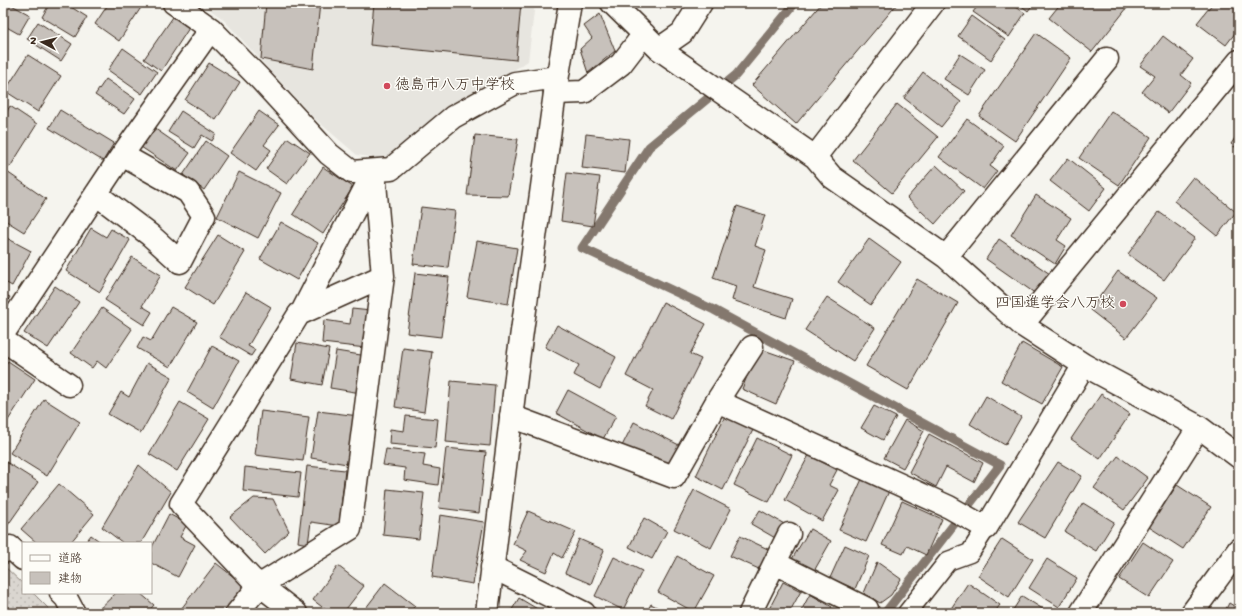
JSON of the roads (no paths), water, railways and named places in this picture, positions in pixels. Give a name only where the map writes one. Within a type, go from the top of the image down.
[{"type":"street","points":[[174,3],[211,29],[329,154],[352,172],[391,169],[453,117],[515,83],[556,85],[584,92],[651,41],[682,33],[701,3]]},
{"type":"street","points":[[487,613],[518,353],[556,85],[570,3]]},
{"type":"street","points":[[612,3],[651,41],[814,157],[832,177],[946,257],[1022,325],[1084,365],[1199,427],[1239,457]]},
{"type":"street","points":[[814,157],[933,3]]},
{"type":"street","points":[[3,334],[122,155],[211,29]]},
{"type":"street","points":[[946,257],[1107,59]]},
{"type":"street","points":[[1022,325],[1235,74]]},
{"type":"street","points":[[96,194],[150,235],[180,262],[204,216],[188,192],[122,155]]},
{"type":"street","points":[[237,613],[260,585],[350,529],[383,276],[374,171]]},
{"type":"street","points":[[302,312],[374,171]]},
{"type":"street","points":[[296,613],[252,579],[180,504],[299,314],[383,276]]},
{"type":"street","points":[[3,340],[69,385]]},
{"type":"street","points":[[511,416],[674,477],[718,401],[752,347]]},
{"type":"street","points":[[718,401],[949,507],[986,528],[1084,365]]},
{"type":"street","points":[[1081,613],[1199,427]]},
{"type":"street","points":[[750,613],[790,534]]},
{"type":"street","points":[[3,552],[10,547],[22,558]]},
{"type":"street","points":[[1192,613],[1239,549]]},
{"type":"street","points":[[775,563],[867,609]]},
{"type":"street","points":[[492,567],[584,613]]},
{"type":"street","points":[[62,594],[66,598],[74,613]]},
{"type":"lane","points":[[907,613],[948,561],[970,553],[986,528]]},
{"type":"waterway","points":[[795,3],[736,75],[649,147],[582,248],[714,310],[1000,465],[885,613]]},
{"type":"place","name":"徳島市八万中学校","points":[[387,86]]},
{"type":"place","name":"四国進学会八万校","points":[[1123,304]]}]
